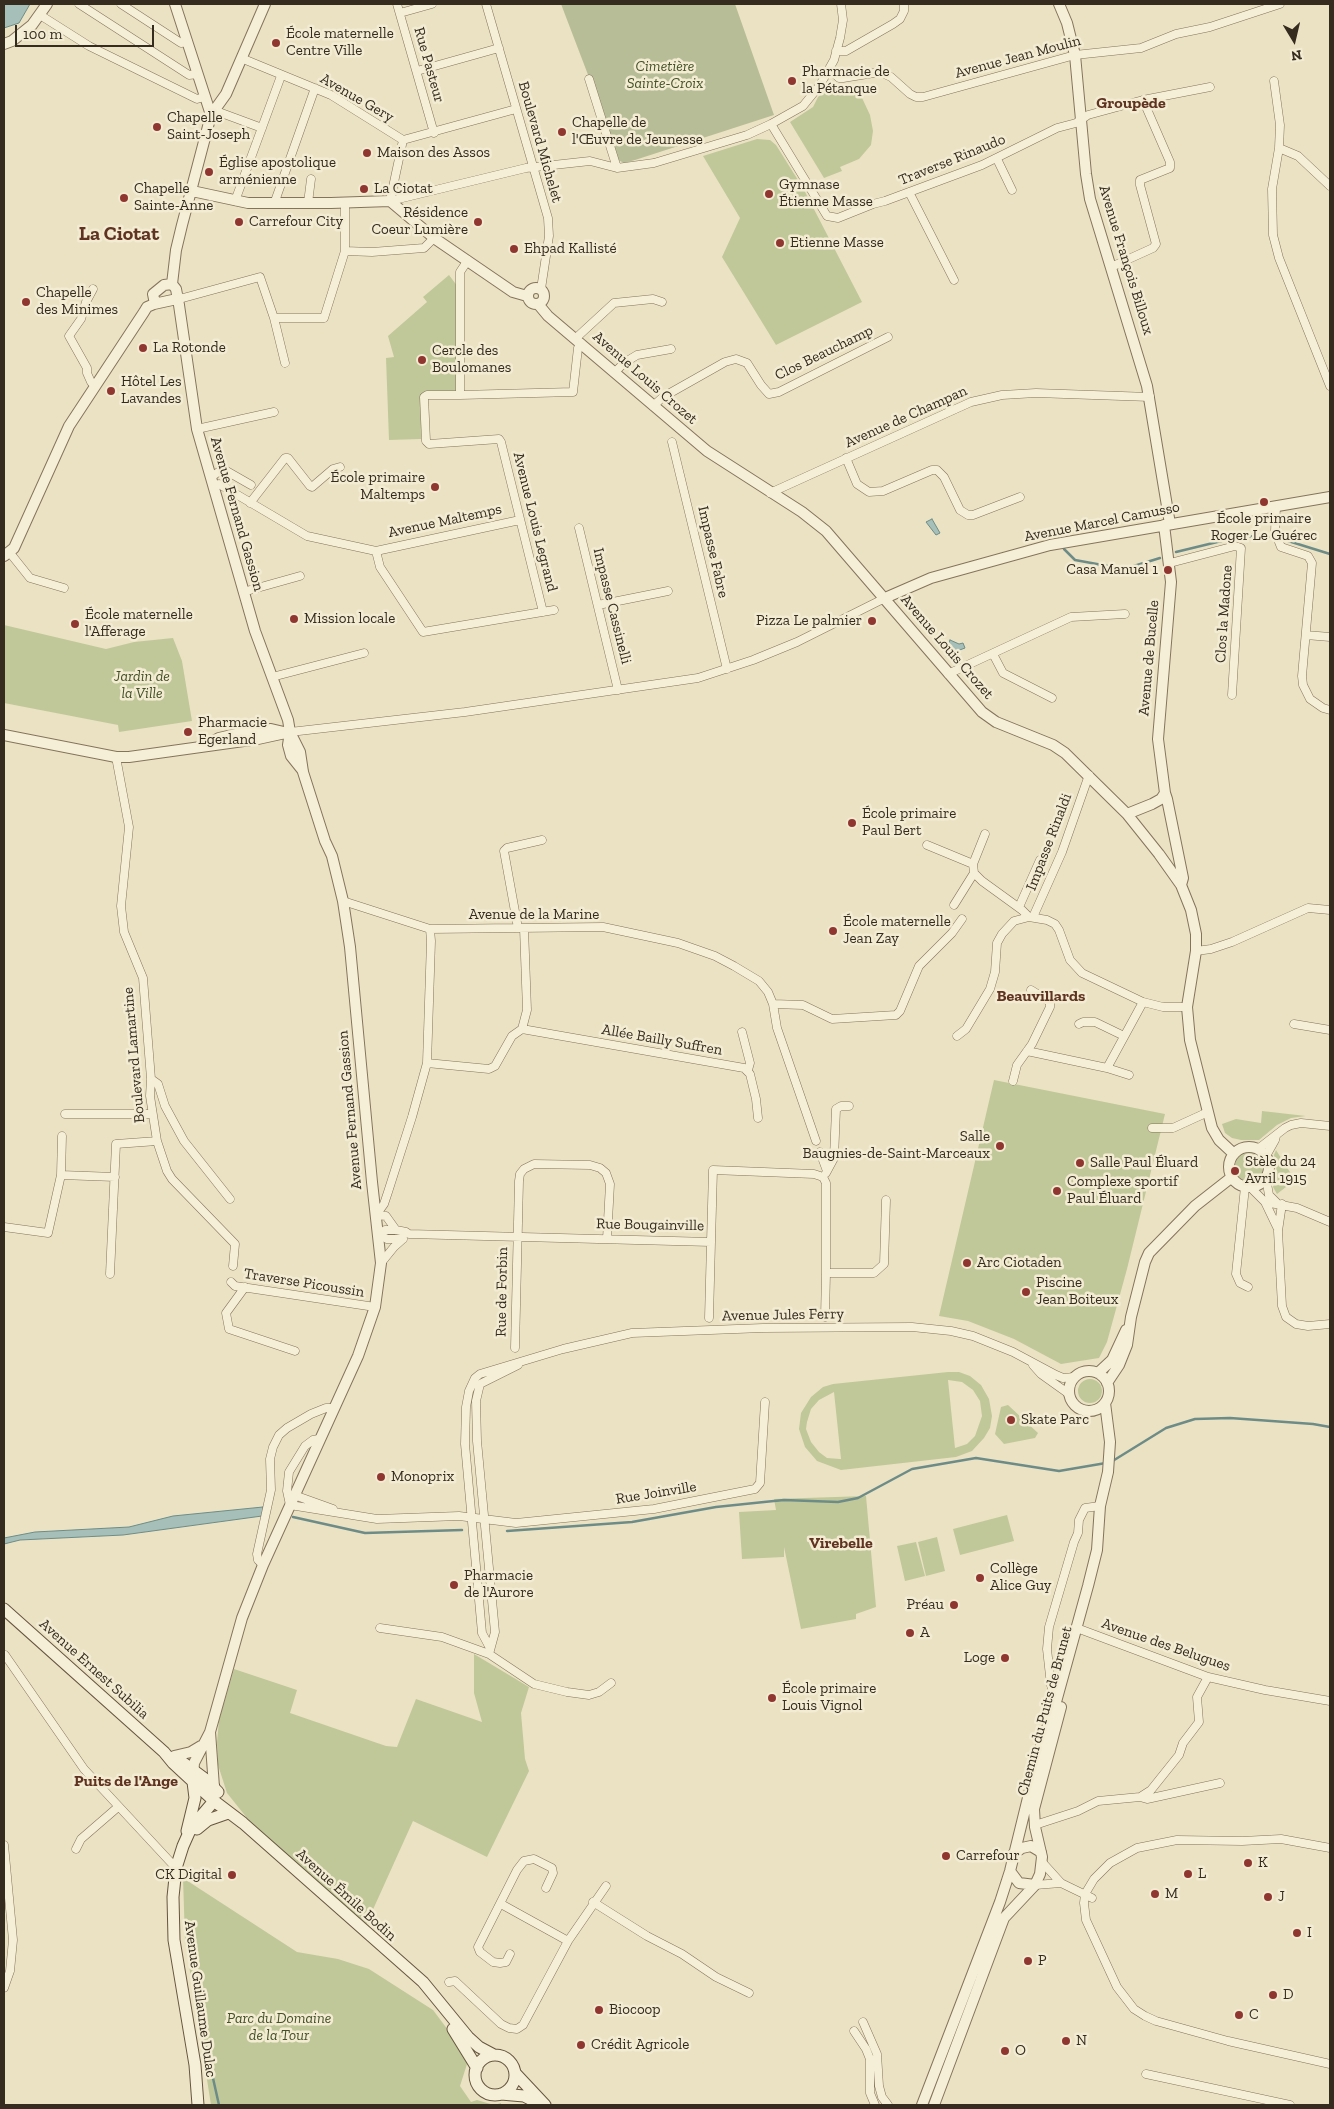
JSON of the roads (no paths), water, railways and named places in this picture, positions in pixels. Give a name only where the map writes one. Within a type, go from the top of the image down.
[{"type":"main road","name":"Avenue Ernest Subilia","points":[[4,1609],[169,1754],[193,1769]]},
{"type":"main road","name":"Avenue Ernest Subilia","points":[[169,1754],[173,1763],[199,1787]]},
{"type":"main road","name":"Avenue Émile Bodin","points":[[193,1769],[199,1787],[432,1991],[468,2037],[479,2047],[494,2055]]},
{"type":"main road","points":[[199,1787],[214,1787],[214,1800]]},
{"type":"main road","name":"Avenue Guillaume Dulac","points":[[198,2105],[195,2066],[174,1940],[173,1905],[176,1868],[199,1787]]},
{"type":"main road","name":"Avenue Émile Bodin","points":[[214,1787],[240,1821]]},
{"type":"main road","name":"Avenue Guillaume Dulac","points":[[186,1838],[198,1819],[214,1800]]},
{"type":"main road","points":[[186,1838],[208,1820],[228,1813]]},
{"type":"main road","name":"Avenue Émile Bodin","points":[[432,1991],[442,2013],[468,2051],[477,2068]]},
{"type":"main road","points":[[494,2055],[508,2060],[515,2073],[543,2105],[524,2096],[487,2093],[477,2083],[477,2068],[482,2061],[494,2055]]},
{"type":"main road","points":[[501,2094],[512,2086],[515,2073]]},
{"type":"street","points":[[8,43],[32,25],[47,4]]},
{"type":"street","points":[[79,4],[190,75],[198,74]]},
{"type":"street","points":[[121,4],[181,43],[188,42]]},
{"type":"street","points":[[175,4],[204,97],[214,113],[262,128]]},
{"type":"street","points":[[157,303],[154,300],[154,294],[164,285],[172,284],[176,250],[214,113],[226,94],[265,4]]},
{"type":"street","name":"Rue Pasteur","points":[[397,4],[434,133]]},
{"type":"street","points":[[400,13],[432,4]]},
{"type":"street","name":"Boulevard Michelet","points":[[486,4],[548,218],[550,236],[541,289]]},
{"type":"street","points":[[192,191],[235,201],[274,204],[390,201],[533,167],[590,161],[617,168],[672,158],[747,135],[803,106],[820,85],[836,51],[842,24],[840,4]]},
{"type":"street","points":[[836,51],[846,51],[893,24],[900,19],[904,12],[904,4]]},
{"type":"street","name":"Avenue François Billoux","points":[[1059,4],[1067,23],[1075,55],[1090,199],[1133,335],[1150,397],[1167,524]]},
{"type":"street","name":"Avenue Jean Moulin","points":[[829,69],[839,78],[880,72],[890,77],[910,94],[916,97],[923,97],[1075,55],[1140,48],[1176,34],[1210,27],[1280,4]]},
{"type":"street","points":[[40,15],[97,50],[197,99],[204,97]]},
{"type":"street","points":[[417,72],[499,48]]},
{"type":"street","name":"Avenue Gery","points":[[241,58],[331,95],[403,140]]},
{"type":"street","points":[[235,201],[281,76]]},
{"type":"street","points":[[589,79],[617,168]]},
{"type":"street","points":[[1274,81],[1280,119],[1279,148],[1272,189],[1273,235],[1279,258],[1327,369],[1330,386]]},
{"type":"street","name":"Traverse Rinaudo","points":[[771,124],[827,216],[838,218],[996,159],[1057,128],[1076,123],[1088,115],[1143,100],[1210,86]]},
{"type":"street","points":[[274,204],[314,88]]},
{"type":"street","points":[[1111,266],[1153,248],[1156,244],[1140,180],[1170,168],[1170,162],[1143,100]]},
{"type":"street","points":[[390,201],[403,140],[516,109]]},
{"type":"street","points":[[1279,148],[1298,156],[1330,186]]},
{"type":"street","points":[[996,159],[1012,190]]},
{"type":"street","points":[[308,203],[311,179]]},
{"type":"street","points":[[910,192],[954,280]]},
{"type":"street","points":[[390,201],[434,238],[517,295],[527,296]]},
{"type":"street","points":[[274,318],[324,318],[345,251],[345,203]]},
{"type":"street","points":[[345,251],[372,252],[424,248],[434,238]]},
{"type":"street","points":[[468,260],[460,272],[460,394],[572,392],[575,387],[579,341],[614,303],[653,299],[662,302]]},
{"type":"street","points":[[64,588],[30,578],[9,552],[69,426],[147,307],[260,277],[274,318],[285,363]]},
{"type":"street","name":"Avenue Fernand Gassion","points":[[172,284],[176,288],[179,305],[197,428],[255,631],[288,720],[287,732],[300,752],[303,772],[332,856],[343,901],[350,947],[376,1216],[380,1235],[381,1263],[374,1308],[358,1356],[263,1564],[242,1618],[210,1732],[195,1760],[193,1769]]},
{"type":"street","points":[[93,289],[86,302],[82,319],[69,336],[95,386]]},
{"type":"street","points":[[530,289],[541,289],[544,299],[538,304],[530,303],[527,296],[530,289]]},
{"type":"street","name":"Avenue Louis Crozet","points":[[538,304],[542,310],[707,452],[802,512],[826,531],[982,712],[996,722],[1053,745],[1089,776],[1127,814],[1181,885],[1191,910],[1196,934],[1196,951],[1187,1007],[1190,1040],[1214,1134],[1234,1154]]},
{"type":"street","name":"Clos Beauchamp","points":[[653,406],[663,397],[725,362],[736,358],[747,363],[760,385],[769,394],[779,392],[888,337]]},
{"type":"street","points":[[614,373],[624,363],[637,355],[671,349]]},
{"type":"street","points":[[87,368],[102,376]]},
{"type":"street","name":"Avenue de Champan","points":[[770,493],[971,402],[1002,395],[1036,393],[1150,397]]},
{"type":"street","name":"Avenue Louis Legrand","points":[[460,394],[427,395],[424,398],[427,443],[499,439],[543,612]]},
{"type":"street","points":[[197,428],[274,412]]},
{"type":"street","name":"Impasse Fabre","points":[[672,442],[727,669]]},
{"type":"street","points":[[250,503],[285,458],[288,458],[312,487],[333,469],[340,467]]},
{"type":"street","points":[[846,458],[857,484],[868,492],[883,491],[932,470],[937,470],[944,477],[960,510],[968,515],[973,515],[1020,497]]},
{"type":"street","points":[[251,485],[223,469],[212,481],[307,536],[376,550]]},
{"type":"street","name":"Avenue Marcel Camusso","points":[[885,598],[931,578],[1050,545],[1330,497]]},
{"type":"street","points":[[1276,506],[1275,532],[1280,547],[1308,556],[1312,563],[1302,676],[1303,685],[1310,699],[1323,708],[1330,710]]},
{"type":"street","name":"Avenue Maltemps","points":[[376,550],[520,520]]},
{"type":"street","name":"Avenue de Bucelle","points":[[1167,524],[1170,563],[1169,610],[1158,739],[1165,793],[1168,799],[1183,878],[1181,885]]},
{"type":"street","name":"Impasse Cassinelli","points":[[579,528],[618,690]]},
{"type":"street","name":"Clos la Madone","points":[[1170,563],[1235,546],[1241,548],[1232,696]]},
{"type":"street","name":"Avenue Louis Legrand","points":[[376,550],[380,567],[423,632],[554,610]]},
{"type":"street","points":[[243,592],[300,576]]},
{"type":"street","points":[[598,606],[668,591]]},
{"type":"street","points":[[4,735],[116,757],[129,757],[263,739],[287,732],[465,712],[698,678],[753,660],[797,642],[885,598]]},
{"type":"street","points":[[948,674],[1070,617],[1125,614]]},
{"type":"street","points":[[1306,635],[1330,638]]},
{"type":"street","points":[[272,677],[364,653]]},
{"type":"street","points":[[993,654],[1003,673],[1052,698]]},
{"type":"street","name":"Boulevard Lamartine","points":[[116,757],[129,827],[121,906],[124,932],[143,978],[152,1114],[157,1141]]},
{"type":"street","name":"Impasse Rinaldi","points":[[1031,917],[1062,852],[1089,776]]},
{"type":"street","points":[[1127,814],[1152,804],[1162,798],[1165,793]]},
{"type":"street","points":[[954,904],[973,868],[986,834]]},
{"type":"street","points":[[427,1063],[489,1069],[495,1066],[512,1036],[522,1029],[527,1010],[521,928],[504,851],[506,848],[542,840]]},
{"type":"street","points":[[927,845],[973,868],[982,882],[1031,917]]},
{"type":"street","points":[[1018,908],[1040,860]]},
{"type":"street","name":"Avenue de la Marine","points":[[343,901],[430,929],[603,927],[678,943],[715,956],[764,986],[773,1004],[777,1028],[816,1141]]},
{"type":"street","points":[[1196,951],[1232,942],[1308,908],[1330,910]]},
{"type":"street","points":[[957,1036],[966,1029],[990,989],[995,972],[997,943],[1002,934],[1014,921],[1031,917],[1047,920],[1054,924],[1059,930],[1070,960],[1082,973],[1143,1002],[1163,1007],[1187,1007]]},
{"type":"street","points":[[773,1004],[803,1005],[832,1019],[896,1015],[900,1011],[919,966],[952,933],[962,919]]},
{"type":"street","points":[[376,1216],[384,1204],[388,1192],[427,1063],[430,929]]},
{"type":"street","points":[[1013,1081],[1017,1065],[1043,1025],[1051,1004],[1031,990]]},
{"type":"street","points":[[1107,1068],[1143,1002]]},
{"type":"street","points":[[1079,1024],[1095,1022],[1124,1036]]},
{"type":"street","points":[[1294,1024],[1330,1030]]},
{"type":"street","name":"Allée Bailly Suffren","points":[[522,1029],[748,1070]]},
{"type":"street","points":[[742,1032],[750,1063],[748,1070],[756,1099],[758,1118]]},
{"type":"street","points":[[1027,1051],[1107,1068],[1130,1075]]},
{"type":"street","points":[[151,1080],[158,1084],[165,1106],[184,1141],[230,1199]]},
{"type":"street","points":[[825,1174],[834,1158],[836,1110],[841,1106],[849,1106]]},
{"type":"street","points":[[1152,1128],[1173,1128],[1208,1112]]},
{"type":"street","points":[[65,1114],[152,1114]]},
{"type":"street","points":[[1262,1153],[1276,1140],[1276,1136],[1285,1128],[1300,1123],[1330,1126]]},
{"type":"street","points":[[4,1228],[48,1233],[61,1175],[62,1136]]},
{"type":"street","points":[[110,1274],[116,1144],[157,1141]]},
{"type":"street","name":"Traverse Picoussin","points":[[157,1141],[167,1172],[172,1180],[235,1244],[233,1266]]},
{"type":"street","points":[[1278,1231],[1265,1202],[1247,1187],[1235,1182],[1232,1177],[1229,1165],[1234,1154],[1245,1148],[1262,1153],[1269,1167],[1266,1178],[1267,1189],[1280,1204],[1278,1231],[1282,1306],[1286,1317],[1296,1324],[1308,1326],[1330,1324]]},
{"type":"street","points":[[820,1152],[827,1190],[825,1317]]},
{"type":"street","name":"Rue de Forbin","points":[[515,1348],[519,1181],[520,1174],[524,1169],[534,1164],[590,1165],[600,1168],[608,1177],[610,1184],[607,1239]]},
{"type":"street","name":"Rue Bougainville","points":[[380,1235],[387,1239],[406,1237],[517,1236],[711,1242],[714,1170],[825,1174]]},
{"type":"street","points":[[61,1175],[115,1177]]},
{"type":"street","points":[[1107,1383],[1124,1355],[1144,1262],[1152,1248],[1196,1206],[1232,1177]]},
{"type":"street","points":[[1247,1187],[1256,1186],[1266,1178]]},
{"type":"street","points":[[1247,1187],[1236,1274],[1240,1284],[1248,1287]]},
{"type":"street","points":[[826,1273],[874,1273],[884,1264],[886,1200]]},
{"type":"street","points":[[1265,1202],[1297,1208],[1330,1222]]},
{"type":"street","name":"Rue Bougainville","points":[[376,1216],[386,1216],[396,1230],[406,1232],[406,1237]]},
{"type":"street","points":[[380,1235],[385,1230],[396,1230]]},
{"type":"street","points":[[381,1263],[406,1237]]},
{"type":"street","points":[[709,1318],[711,1242]]},
{"type":"street","name":"Traverse Picoussin","points":[[231,1282],[234,1286],[245,1288],[374,1308]]},
{"type":"street","points":[[245,1288],[226,1313],[230,1329],[295,1351]]},
{"type":"street","points":[[1098,1373],[1112,1360],[1131,1317]]},
{"type":"street","name":"Avenue Jules Ferry","points":[[490,1651],[482,1633],[470,1517],[464,1424],[471,1384],[480,1374],[594,1341],[639,1333],[763,1328],[912,1327],[951,1331],[974,1336],[1014,1352],[1063,1378],[1075,1377]]},
{"type":"street","name":"Avenue Jules Ferry","points":[[490,1651],[495,1632],[478,1441],[477,1391],[480,1384],[486,1380],[531,1359]]},
{"type":"street","name":"Avenue Jules Ferry","points":[[1032,1363],[1041,1374],[1069,1394]]},
{"type":"street","points":[[1084,1372],[1098,1373],[1107,1383],[1109,1393],[1105,1403],[1093,1411],[1077,1408],[1070,1399],[1070,1385],[1075,1377],[1084,1372]]},
{"type":"street","name":"Rue Joinville","points":[[349,1514],[376,1519],[459,1516],[516,1523],[634,1512],[755,1489],[760,1483],[765,1402]]},
{"type":"street","name":"Chemin du Puits de Brunet","points":[[934,2105],[1004,1918],[1035,1885],[1040,1874],[1041,1857],[1034,1809],[1082,1630],[1101,1550],[1110,1442],[1105,1403]]},
{"type":"street","points":[[263,1564],[258,1560],[257,1554],[271,1490],[270,1459],[273,1447],[279,1435],[287,1428],[311,1414],[326,1408],[333,1408]]},
{"type":"street","points":[[1093,1411],[1108,1424]]},
{"type":"street","name":"Avenue Fernand Gassion","points":[[290,1505],[287,1491],[289,1472],[305,1446],[313,1440],[319,1440]]},
{"type":"street","name":"Chemin du Puits de Brunet","points":[[922,2105],[1000,1902],[1010,1871],[1040,1749],[1056,1702],[1095,1556],[1100,1506],[1107,1475]]},
{"type":"street","points":[[294,1495],[349,1514]]},
{"type":"street","points":[[290,1505],[349,1514]]},
{"type":"street","points":[[1056,1702],[1048,1662],[1047,1636],[1078,1533],[1078,1520],[1085,1508],[1100,1506]]},
{"type":"street","points":[[380,1628],[442,1637],[490,1651],[534,1684],[567,1692],[589,1695],[598,1692],[611,1683]]},
{"type":"street","name":"Avenue des Belugues","points":[[1082,1630],[1208,1677],[1265,1690],[1330,1701]]},
{"type":"street","points":[[4,1655],[84,1769],[176,1868]]},
{"type":"street","points":[[1140,1797],[1151,1790],[1164,1774],[1179,1754],[1183,1743],[1198,1722],[1197,1697],[1208,1677]]},
{"type":"street","name":"Avenue Fernand Gassion","points":[[210,1732],[214,1787]]},
{"type":"street","points":[[169,1754],[191,1752],[204,1743]]},
{"type":"street","points":[[199,1787],[210,1774],[212,1768]]},
{"type":"street","points":[[1035,1825],[1078,1811],[1098,1801],[1140,1797],[1147,1799],[1220,1783]]},
{"type":"street","points":[[76,1849],[81,1839],[118,1807]]},
{"type":"street","points":[[1330,1848],[1289,1839],[1242,1841],[1177,1840],[1138,1848],[1110,1863],[1094,1880],[1089,1896],[1084,1903],[1086,1920],[1117,1987],[1134,2009],[1156,2021],[1228,2041],[1330,2064]]},
{"type":"street","points":[[4,1845],[13,1940],[10,1971],[4,1988]]},
{"type":"street","points":[[1013,1854],[1022,1848],[1031,1846],[1061,1882],[1089,1896]]},
{"type":"street","points":[[510,1954],[506,1962],[500,1964],[493,1962],[480,1952],[478,1947],[517,1870],[524,1861],[534,1859],[552,1868],[553,1873],[546,1888]]},
{"type":"street","points":[[1010,1871],[1019,1883],[1035,1885],[1061,1882]]},
{"type":"street","points":[[449,1982],[455,1981],[502,2024],[509,2028],[517,2029],[529,2017],[568,1941],[593,1902],[606,1886]]},
{"type":"street","points":[[593,1902],[647,1936],[682,1954],[716,1977],[749,1993]]},
{"type":"street","points":[[501,1904],[568,1941]]},
{"type":"street","points":[[863,2022],[877,2054],[879,2086],[882,2098],[888,2105]]},
{"type":"street","points":[[854,2031],[866,2049],[870,2060],[870,2093],[875,2105]]},
{"type":"street","points":[[1146,2074],[1290,2105]]},
{"type":"water","points":[[4,4],[30,4],[19,23],[4,28]]},
{"type":"water","points":[[932,519],[940,533],[936,535],[926,522]]},
{"type":"water","points":[[950,640],[959,644],[963,643],[965,648],[957,651],[947,647]]},
{"type":"water","points":[[263,1507],[262,1516],[123,1535],[20,1540],[4,1544],[4,1538],[35,1532],[129,1527],[173,1516]]},
{"type":"waterway","points":[[1176,552],[1242,536],[1272,537]]},
{"type":"waterway","points":[[1285,540],[1330,554]]},
{"type":"waterway","points":[[1064,549],[1075,560],[1124,569],[1160,558]]},
{"type":"waterway","points":[[1111,1462],[1166,1428],[1195,1419],[1230,1418],[1330,1427]]},
{"type":"waterway","points":[[507,1531],[632,1522],[716,1507],[784,1500],[838,1502],[858,1498],[912,1469],[976,1458],[1059,1471],[1106,1463]]},
{"type":"waterway","points":[[293,1517],[365,1533],[462,1530]]},
{"type":"waterway","points":[[206,2047],[219,2105]]},
{"type":"place","name":"École maternelle Centre Ville","points":[[276,43]]},
{"type":"place","name":"Pharmacie de la Pétanque","points":[[792,81]]},
{"type":"place","name":"Chapelle Saint-Joseph","points":[[157,127]]},
{"type":"place","name":"Chapelle de l'Œuvre de Jeunesse","points":[[562,132]]},
{"type":"place","name":"Maison des Assos","points":[[367,153]]},
{"type":"place","name":"Église apostolique arménienne","points":[[209,172]]},
{"type":"place","name":"La Ciotat","points":[[364,189]]},
{"type":"place","name":"Gymnase Étienne Masse","points":[[769,194]]},
{"type":"place","name":"Chapelle Sainte-Anne","points":[[124,198]]},
{"type":"place","name":"Carrefour City","points":[[239,222]]},
{"type":"place","name":"Résidence Coeur Lumière","points":[[478,222]]},
{"type":"place","name":"Etienne Masse","points":[[780,243]]},
{"type":"place","name":"Ehpad Kallisté","points":[[514,249]]},
{"type":"place","name":"Chapelle des Minimes","points":[[26,302]]},
{"type":"place","name":"La Rotonde","points":[[143,348]]},
{"type":"place","name":"Cercle des Boulomanes","points":[[422,360]]},
{"type":"place","name":"Hôtel Les Lavandes","points":[[111,391]]},
{"type":"place","name":"École primaire Maltemps","points":[[435,487]]},
{"type":"place","name":"École primaire Roger Le Guérec","points":[[1264,502]]},
{"type":"place","name":"Casa Manuel 1","points":[[1168,570]]},
{"type":"place","name":"Mission locale","points":[[294,619]]},
{"type":"place","name":"Pizza Le palmier","points":[[872,621]]},
{"type":"place","name":"École maternelle l'Afferage","points":[[75,624]]},
{"type":"place","name":"Pharmacie Egerland","points":[[188,732]]},
{"type":"place","name":"École primaire Paul Bert","points":[[852,823]]},
{"type":"place","name":"École maternelle Jean Zay","points":[[833,931]]},
{"type":"place","name":"Salle Baugnies-de-Saint-Marceaux","points":[[1000,1146]]},
{"type":"place","name":"Salle Paul Éluard","points":[[1080,1163]]},
{"type":"place","name":"Stèle du 24 Avril 1915","points":[[1235,1171]]},
{"type":"place","name":"Complexe sportif Paul Éluard","points":[[1057,1191]]},
{"type":"place","name":"Arc Ciotaden","points":[[967,1263]]},
{"type":"place","name":"Piscine Jean Boiteux","points":[[1026,1292]]},
{"type":"place","name":"Skate Parc","points":[[1011,1420]]},
{"type":"place","name":"Monoprix","points":[[381,1477]]},
{"type":"place","name":"Collège Alice Guy","points":[[980,1578]]},
{"type":"place","name":"Pharmacie de l'Aurore","points":[[454,1585]]},
{"type":"place","name":"Préau","points":[[954,1605]]},
{"type":"place","name":"A","points":[[910,1633]]},
{"type":"place","name":"Loge","points":[[1005,1658]]},
{"type":"place","name":"École primaire Louis Vignol","points":[[772,1698]]},
{"type":"place","name":"Carrefour","points":[[946,1856]]},
{"type":"place","name":"K","points":[[1248,1863]]},
{"type":"place","name":"L","points":[[1188,1874]]},
{"type":"place","name":"CK Digital","points":[[232,1875]]},
{"type":"place","name":"M","points":[[1155,1894]]},
{"type":"place","name":"J","points":[[1268,1897]]},
{"type":"place","name":"I","points":[[1297,1933]]},
{"type":"place","name":"P","points":[[1028,1961]]},
{"type":"place","name":"D","points":[[1273,1995]]},
{"type":"place","name":"Biocoop","points":[[599,2010]]},
{"type":"place","name":"C","points":[[1239,2015]]},
{"type":"place","name":"N","points":[[1066,2041]]},
{"type":"place","name":"Crédit Agricole","points":[[581,2045]]},
{"type":"place","name":"O","points":[[1005,2051]]},
{"type":"district","name":"Groupède","points":[[1131,103]]},
{"type":"district","name":"La Ciotat","points":[[119,234]]},
{"type":"district","name":"Beauvillards","points":[[1041,996]]},
{"type":"district","name":"Virebelle","points":[[841,1543]]},
{"type":"district","name":"Puits de l'Ange","points":[[126,1781]]},
{"type":"park label","name":"Cimetière Sainte-Croix","points":[[665,76]]},
{"type":"park label","name":"Jardin de la Ville","points":[[142,686]]},
{"type":"park label","name":"Parc du Domaine de la Tour","points":[[279,2028]]}]
